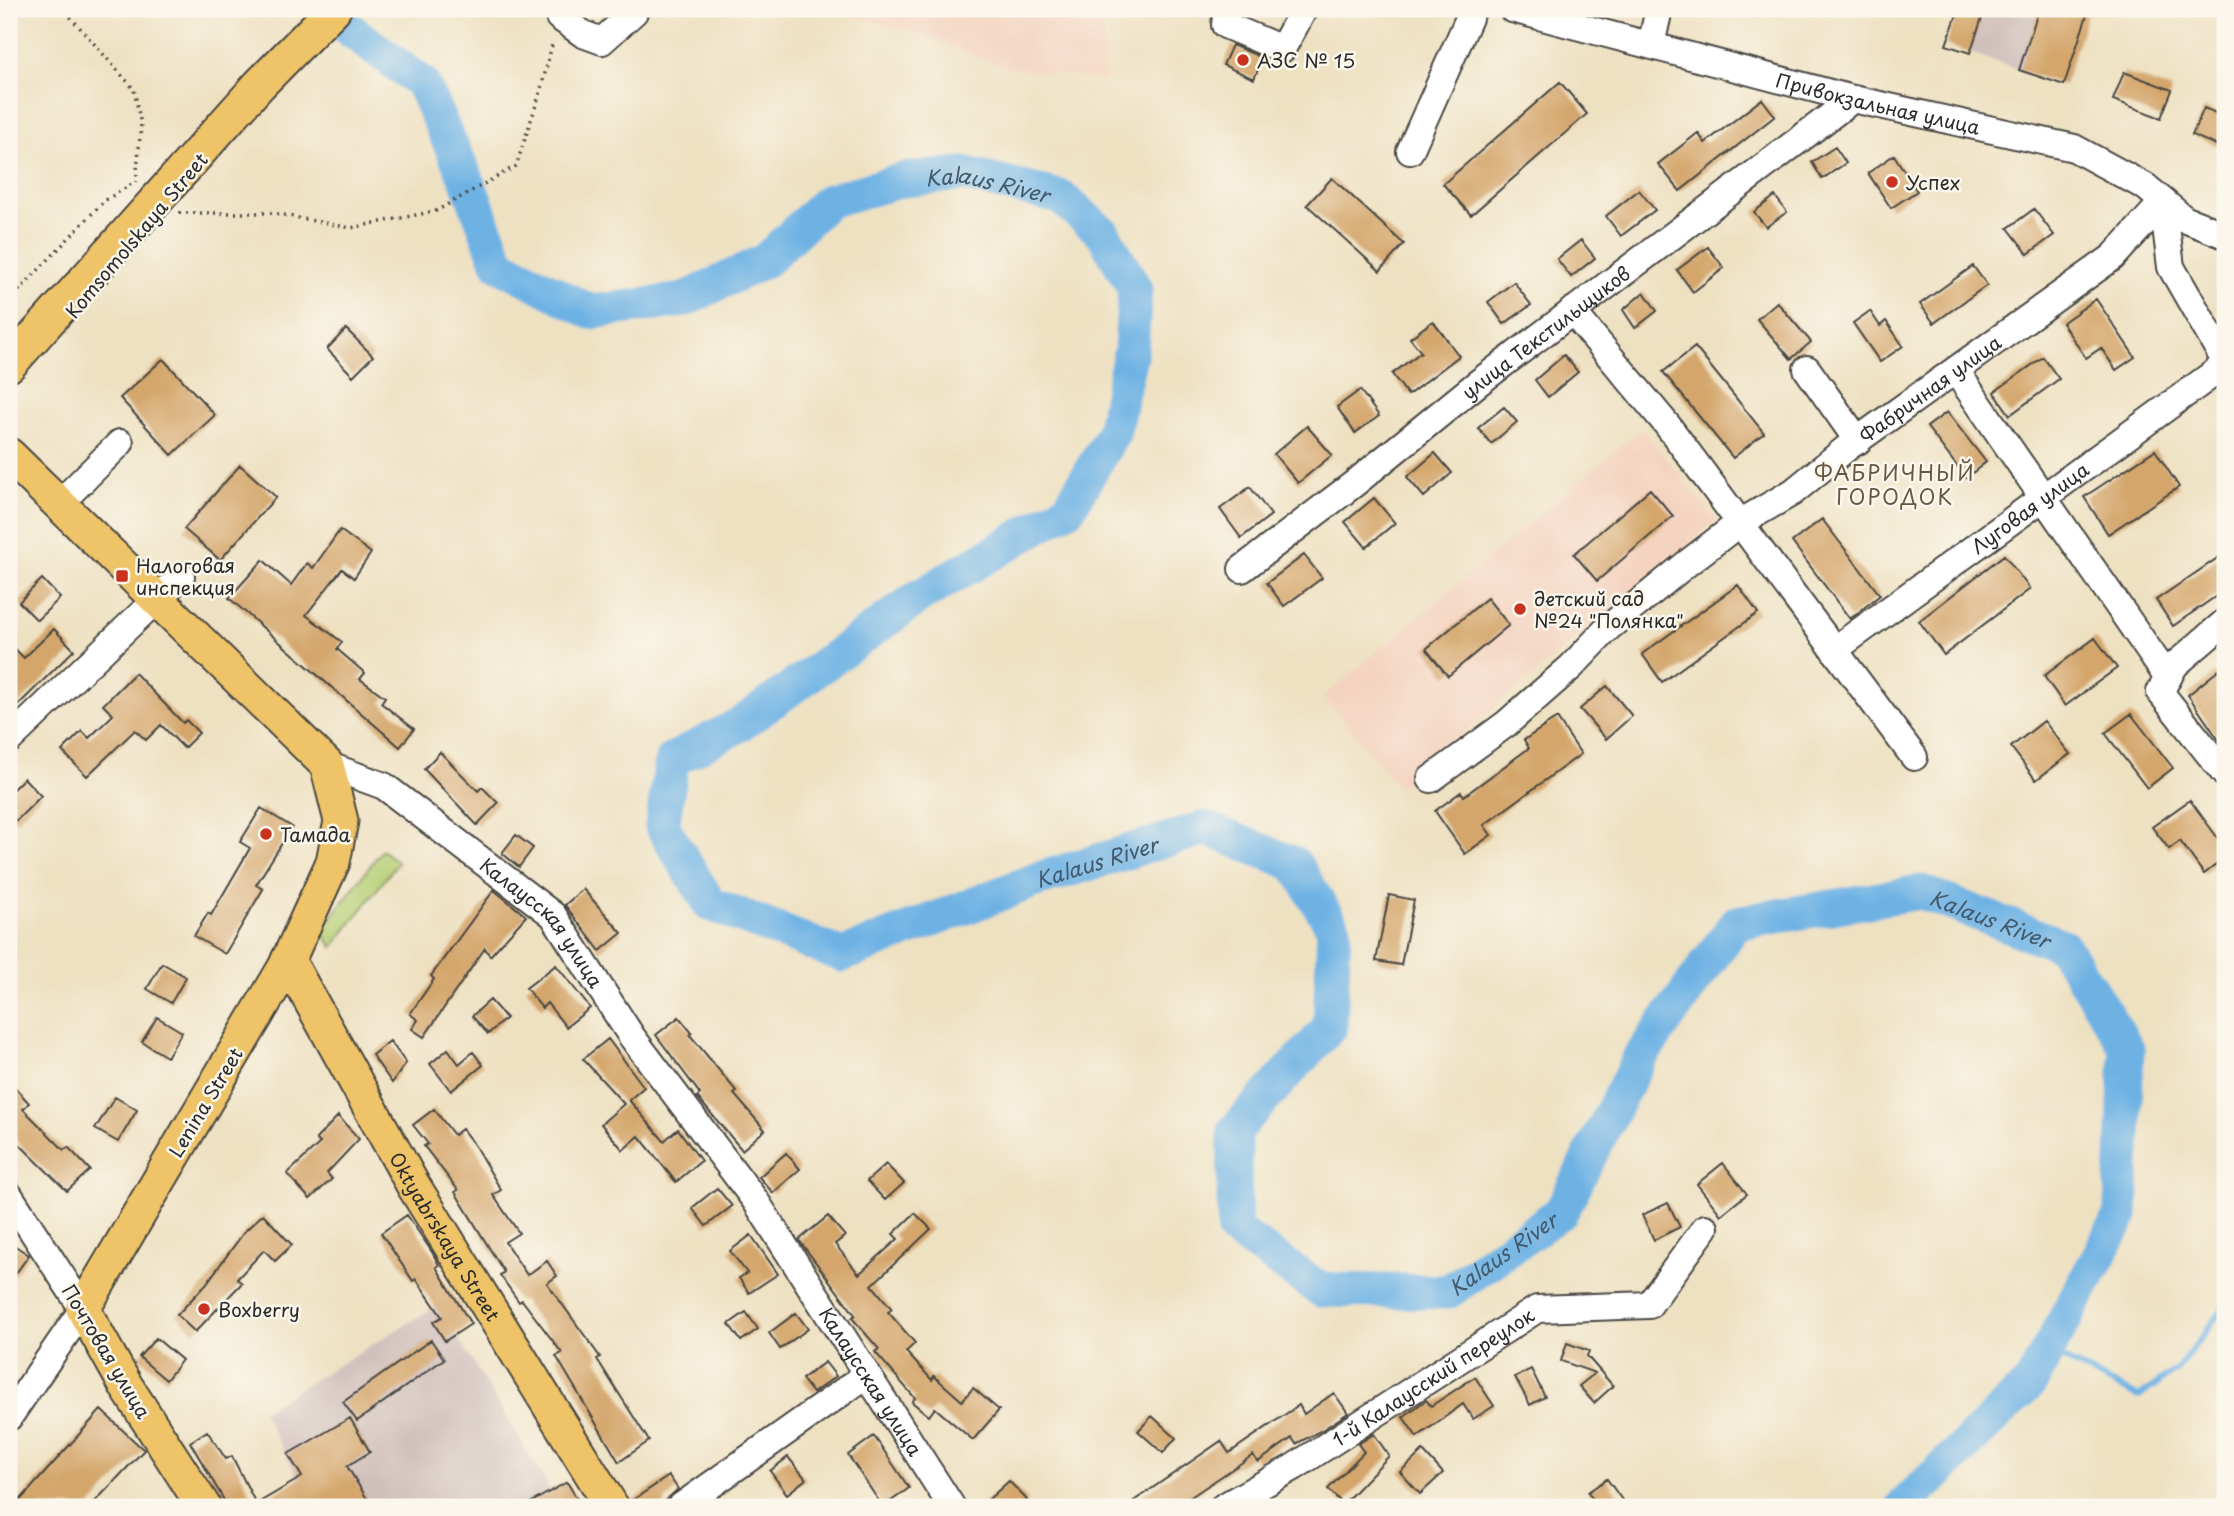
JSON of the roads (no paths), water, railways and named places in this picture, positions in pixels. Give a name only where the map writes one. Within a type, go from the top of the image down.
[{"type":"main road","name":"Komsomolskaya Street","points":[[9,381],[149,193],[334,9]]},
{"type":"main road","points":[[9,365],[149,193]]},
{"type":"main road","name":"Калаусская улица","points":[[9,455],[59,504],[169,587],[327,765]]},
{"type":"main road","name":"Lenina Street","points":[[83,1309],[288,960],[333,862],[341,821],[327,765]]},
{"type":"main road","name":"Oktyabrskaya Street","points":[[288,960],[413,1185],[612,1507]]},
{"type":"main road","name":"Почтовая улица","points":[[83,1309],[126,1386],[204,1507]]},
{"type":"street","points":[[1227,9],[1225,25],[1282,49],[1304,9]]},
{"type":"street","points":[[1410,151],[1473,9]]},
{"type":"street","points":[[1651,45],[1659,9]]},
{"type":"street","name":"Привокзальная улица","points":[[1525,10],[1853,99],[2074,148],[2146,187],[2184,219],[2225,235]]},
{"type":"street","points":[[559,18],[601,41],[635,12]]},
{"type":"street","name":"улица Текстильщиков","points":[[1242,569],[1572,311],[1853,99]]},
{"type":"street","points":[[2163,202],[2171,267],[2225,363]]},
{"type":"street","name":"Фабричная улица","points":[[1431,779],[1506,724],[1571,667],[1608,628],[1738,524],[1793,492],[2019,322],[2113,257],[2163,202]]},
{"type":"street","points":[[1572,311],[1668,426],[1738,524],[1914,757]]},
{"type":"street","name":"Луговая улица","points":[[1834,650],[2225,363]]},
{"type":"street","points":[[1807,369],[1858,441]]},
{"type":"street","points":[[1956,372],[2045,496],[2168,678]]},
{"type":"street","points":[[59,504],[120,443]]},
{"type":"street","points":[[9,740],[169,587]]},
{"type":"street","points":[[2225,622],[2175,665],[2160,692],[2225,774]]},
{"type":"street","name":"Калаусская улица","points":[[327,765],[384,786],[553,915],[632,1037],[755,1200],[951,1507]]},
{"type":"street","name":"Почтовая улица","points":[[9,1195],[83,1309]]},
{"type":"street","name":"1-й Калаусский переулок","points":[[1223,1507],[1294,1466],[1537,1309],[1649,1305],[1705,1228]]},
{"type":"street","name":"Lenina Street","points":[[9,1417],[83,1309]]},
{"type":"street","points":[[680,1507],[865,1376]]},
{"type":"waterway","name":"Kalaus River","points":[[322,9],[422,83],[467,180],[499,264],[591,312],[684,300],[766,260],[828,201],[903,180],[963,174],[1060,197],[1103,233],[1135,289],[1131,350],[1113,433],[1069,508],[920,596],[741,724],[672,760],[662,826],[710,904],[842,955],[1036,880],[1205,828],[1295,864],[1334,929],[1330,1027],[1235,1130],[1234,1230],[1321,1290],[1448,1292],[1561,1212],[1640,1057],[1736,923],[1921,892],[2063,946],[2127,1048],[2121,1215],[2031,1382],[1902,1507]]},
{"type":"waterway","points":[[2048,1351],[2139,1397],[2178,1368],[2225,1306]]},
{"type":"place","name":"АЗС № 15","points":[[1243,60]]},
{"type":"place","name":"Успех","points":[[1892,182]]},
{"type":"place","name":"Налоговая инспекция","points":[[122,576]]},
{"type":"place","name":"детский сад №24 \"Полянка\"","points":[[1520,609]]},
{"type":"place","name":"Тамада","points":[[266,834]]},
{"type":"place","name":"Boxberry","points":[[204,1309]]},
{"type":"district","name":"ФАБРИЧНЫЙ ГОРОДОК","points":[[1895,484]]}]
